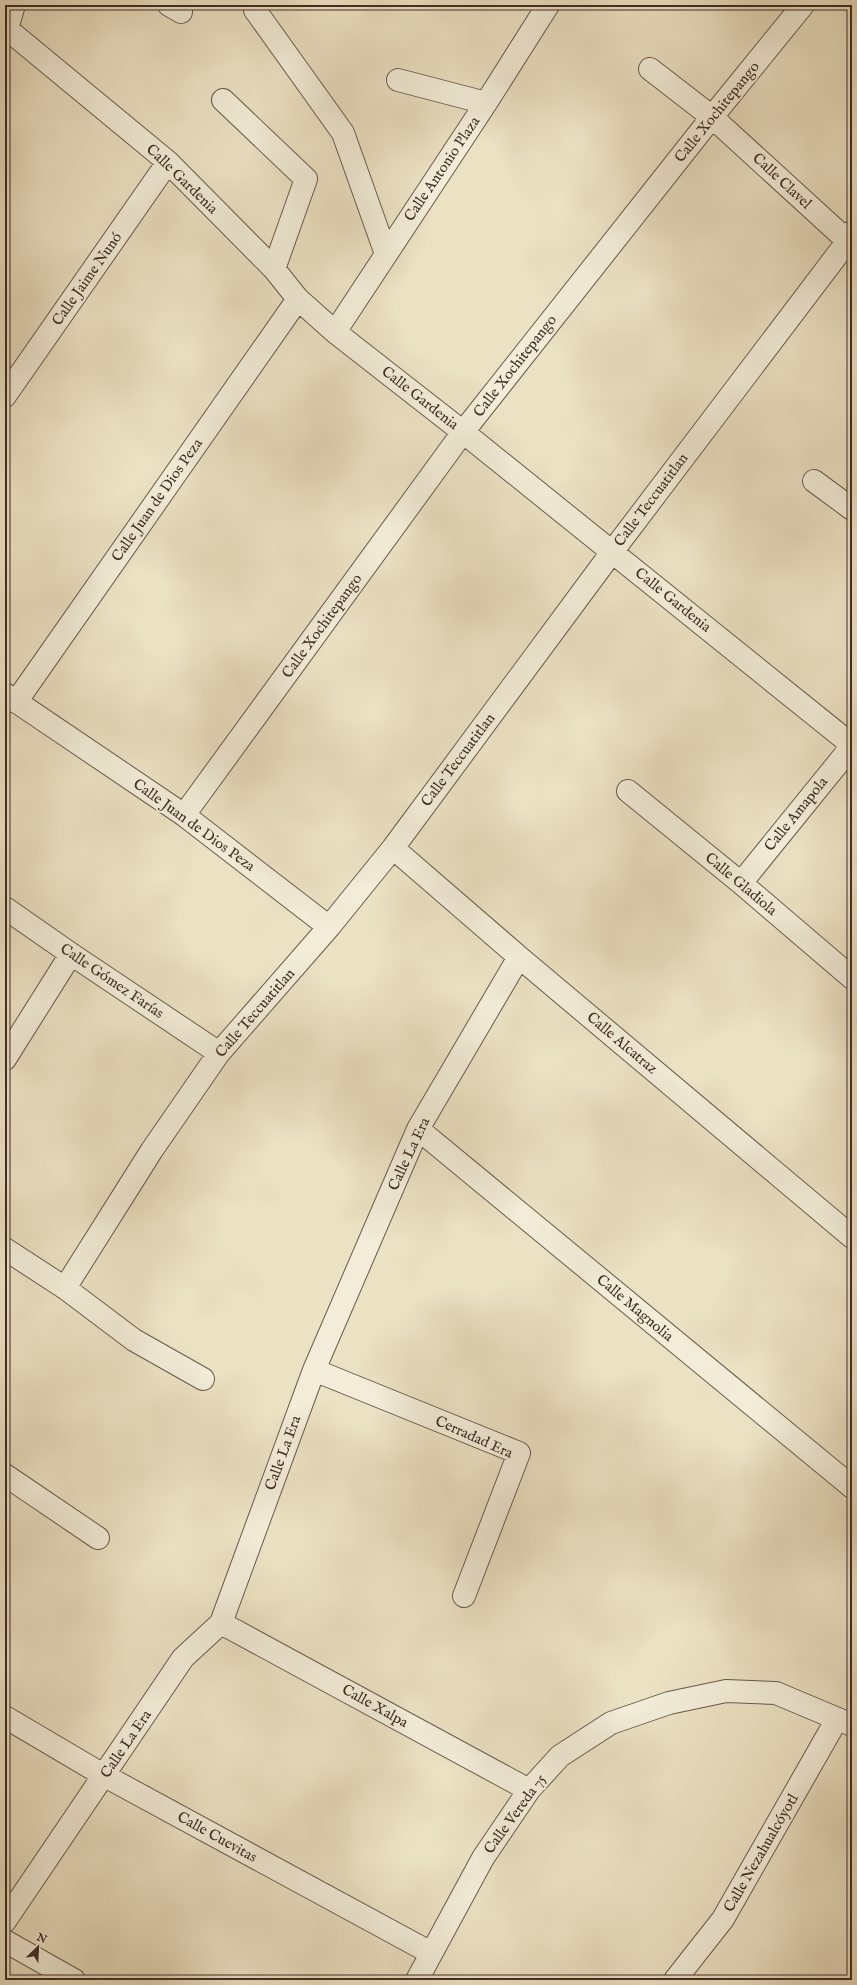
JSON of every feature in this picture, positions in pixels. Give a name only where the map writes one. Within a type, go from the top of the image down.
[{"type":"street","points":[[6,33],[14,5]]},
{"type":"street","name":"Calle Antonio Plaza","points":[[335,332],[486,104],[548,5]]},
{"type":"street","name":"Calle Xochitepango","points":[[184,815],[463,432],[712,117],[803,5]]},
{"type":"street","points":[[255,10],[344,133],[386,254]]},
{"type":"street","name":"Calle Gardenia","points":[[6,33],[168,162],[274,269],[298,299],[335,332],[463,432],[852,745]]},
{"type":"street","name":"Calle Clavel","points":[[650,69],[712,117],[850,240]]},
{"type":"street","points":[[398,80],[486,104]]},
{"type":"street","points":[[222,100],[306,179],[274,269]]},
{"type":"street","name":"Calle Jaime Nunó","points":[[5,396],[168,162]]},
{"type":"street","name":"Calle Teccuatitlan","points":[[65,1288],[152,1150],[219,1053],[328,927],[393,848],[612,552],[850,240]]},
{"type":"street","name":"Calle Juan de Dios Peza","points":[[298,299],[10,698],[184,815],[328,927]]},
{"type":"street","points":[[814,481],[852,509]]},
{"type":"street","name":"Calle Amapola","points":[[740,883],[852,745]]},
{"type":"street","name":"Calle Gladiola","points":[[628,791],[852,978]]},
{"type":"street","name":"Calle Alcatraz","points":[[393,848],[852,1237]]},
{"type":"street","name":"Calle Gómez Farías","points":[[5,908],[219,1053]]},
{"type":"street","points":[[5,1059],[71,954]]},
{"type":"street","name":"Calle La Era","points":[[5,1921],[105,1776],[183,1658],[221,1622],[314,1370],[418,1129],[520,957]]},
{"type":"street","name":"Calle Magnolia","points":[[418,1129],[852,1487]]},
{"type":"street","points":[[5,1249],[65,1288],[134,1340],[204,1379]]},
{"type":"street","name":"Cerradad Era","points":[[314,1370],[519,1453],[464,1596]]},
{"type":"street","points":[[5,1475],[98,1538]]},
{"type":"street","name":"Calle Xalpa","points":[[221,1622],[529,1790]]},
{"type":"street","name":"Calle Vereda 75","points":[[417,1980],[483,1858],[529,1790],[560,1756],[611,1723],[669,1703],[726,1691],[776,1693],[845,1722]]},
{"type":"street","name":"Calle Cuevitas","points":[[5,1717],[105,1776],[431,1954]]},
{"type":"street","name":"Calle Nezahualcóyotl","points":[[675,1980],[723,1919],[845,1722]]},
{"type":"street","points":[[5,1942],[74,1980]]}]
